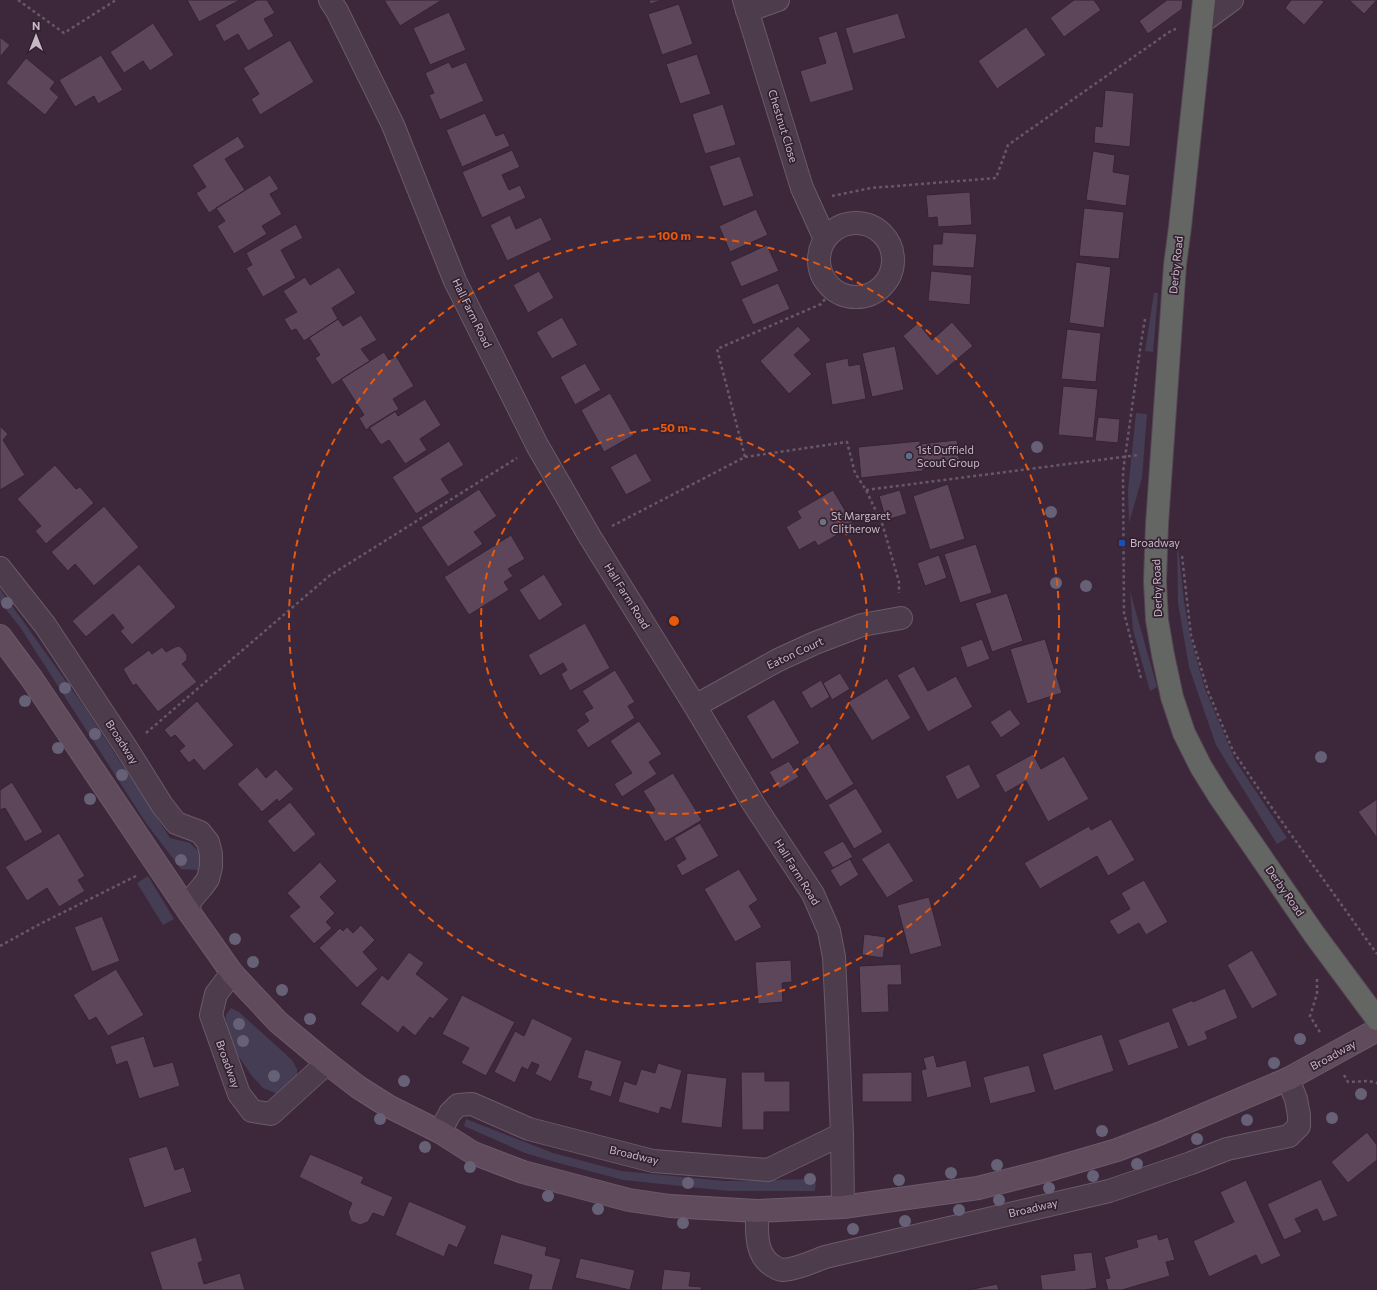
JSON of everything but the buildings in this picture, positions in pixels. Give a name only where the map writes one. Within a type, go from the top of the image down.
[{"type":"highway","name":"Derby Road","points":[[1204,0],[1175,266],[1156,532],[1155,581],[1157,620],[1172,697],[1184,733],[1201,767],[1219,796],[1314,934],[1377,1019]]},
{"type":"main road","name":"Broadway","points":[[0,636],[32,679],[189,912],[232,973],[278,1022],[358,1087],[388,1106],[440,1132],[474,1153],[523,1172],[629,1200],[670,1206],[758,1211],[843,1207],[978,1188],[1045,1171],[1117,1150],[1161,1133],[1288,1079],[1377,1030]]},
{"type":"street","name":"Hall Farm Road","points":[[330,0],[337,11],[393,125],[455,281],[537,445],[590,537],[695,706],[752,803],[813,894],[829,930],[834,957],[842,1134],[843,1207]]},
{"type":"street","name":"Chestnut Close","points":[[778,0],[745,5],[802,188],[825,239]]},
{"type":"street","points":[[1202,22],[1232,0]]},
{"type":"street","points":[[857,223],[870,226],[881,232],[887,240],[892,252],[893,266],[889,278],[880,288],[870,294],[851,297],[839,293],[833,289],[824,279],[820,267],[820,254],[825,239],[834,230],[846,224],[857,223]]},
{"type":"street","name":"Broadway","points":[[0,568],[45,625],[162,805],[176,823],[200,832],[208,842],[211,854],[211,867],[208,879],[190,901],[189,912]]},
{"type":"street","name":"Eaton Court","points":[[695,706],[778,660],[815,643],[862,625],[901,618]]},
{"type":"street","name":"Broadway","points":[[232,973],[216,994],[212,1015],[239,1094],[252,1111],[271,1114],[327,1063]]},
{"type":"street","name":"Broadway","points":[[758,1211],[757,1230],[762,1257],[771,1266],[781,1270],[794,1268],[825,1257],[1109,1191],[1192,1163],[1227,1149],[1289,1136],[1298,1126],[1299,1115],[1296,1098],[1288,1079]]},
{"type":"street","name":"Broadway","points":[[440,1132],[450,1113],[458,1105],[472,1104],[529,1129],[654,1161],[768,1170],[842,1134]]},
{"type":"path","points":[[18,0],[64,33],[116,0]]},
{"type":"path","points":[[809,204],[828,197],[871,188],[996,178],[1008,145],[1172,30],[1202,22]]},
{"type":"path","points":[[745,457],[717,349],[821,304],[833,289]]},
{"type":"path","points":[[1142,680],[1124,613],[1123,472],[1140,343],[1146,314]]},
{"type":"path","points":[[590,537],[745,457],[847,442],[855,473],[866,490],[883,526],[899,582],[901,618]]},
{"type":"path","points":[[127,749],[329,576],[537,445]]},
{"type":"path","points":[[866,490],[1125,456],[1162,454]]},
{"type":"path","points":[[1181,550],[1192,635],[1208,691],[1233,751],[1377,954]]},
{"type":"path","points":[[0,946],[157,864]]},
{"type":"path","points":[[1317,976],[1317,994],[1310,1016],[1348,1082],[1369,1080],[1377,1083]]},
{"type":"shaded area","points":[[1154,293],[1158,293],[1153,352],[1145,351]]},
{"type":"shaded area","points":[[1136,413],[1147,414],[1142,478],[1129,523],[1128,490]]},
{"type":"shaded area","points":[[1177,537],[1184,601],[1190,636],[1205,689],[1235,760],[1287,838],[1277,844],[1216,745],[1189,667],[1178,603]]},
{"type":"shaded area","points":[[0,589],[85,708],[170,838],[190,843],[201,854],[202,865],[198,870],[181,869],[146,823],[20,627],[0,602]]},
{"type":"shaded area","points":[[1130,591],[1157,687],[1150,691],[1133,630]]},
{"type":"shaded area","points":[[148,876],[174,919],[163,925],[137,883]]},
{"type":"shaded area","points":[[231,1008],[239,1012],[292,1060],[297,1069],[297,1075],[278,1094],[263,1088],[252,1076],[235,1051],[227,1034],[226,1015]]},
{"type":"shaded area","points":[[466,1119],[553,1153],[621,1171],[725,1181],[816,1179],[815,1191],[729,1191],[623,1180],[525,1153],[464,1126]]},
{"type":"place","name":"1st Duffield Scout Group","points":[[909,456]]},
{"type":"place","name":"St Margaret Clitherow","points":[[823,522]]},
{"type":"place","name":"Broadway","points":[[1122,543]]}]
